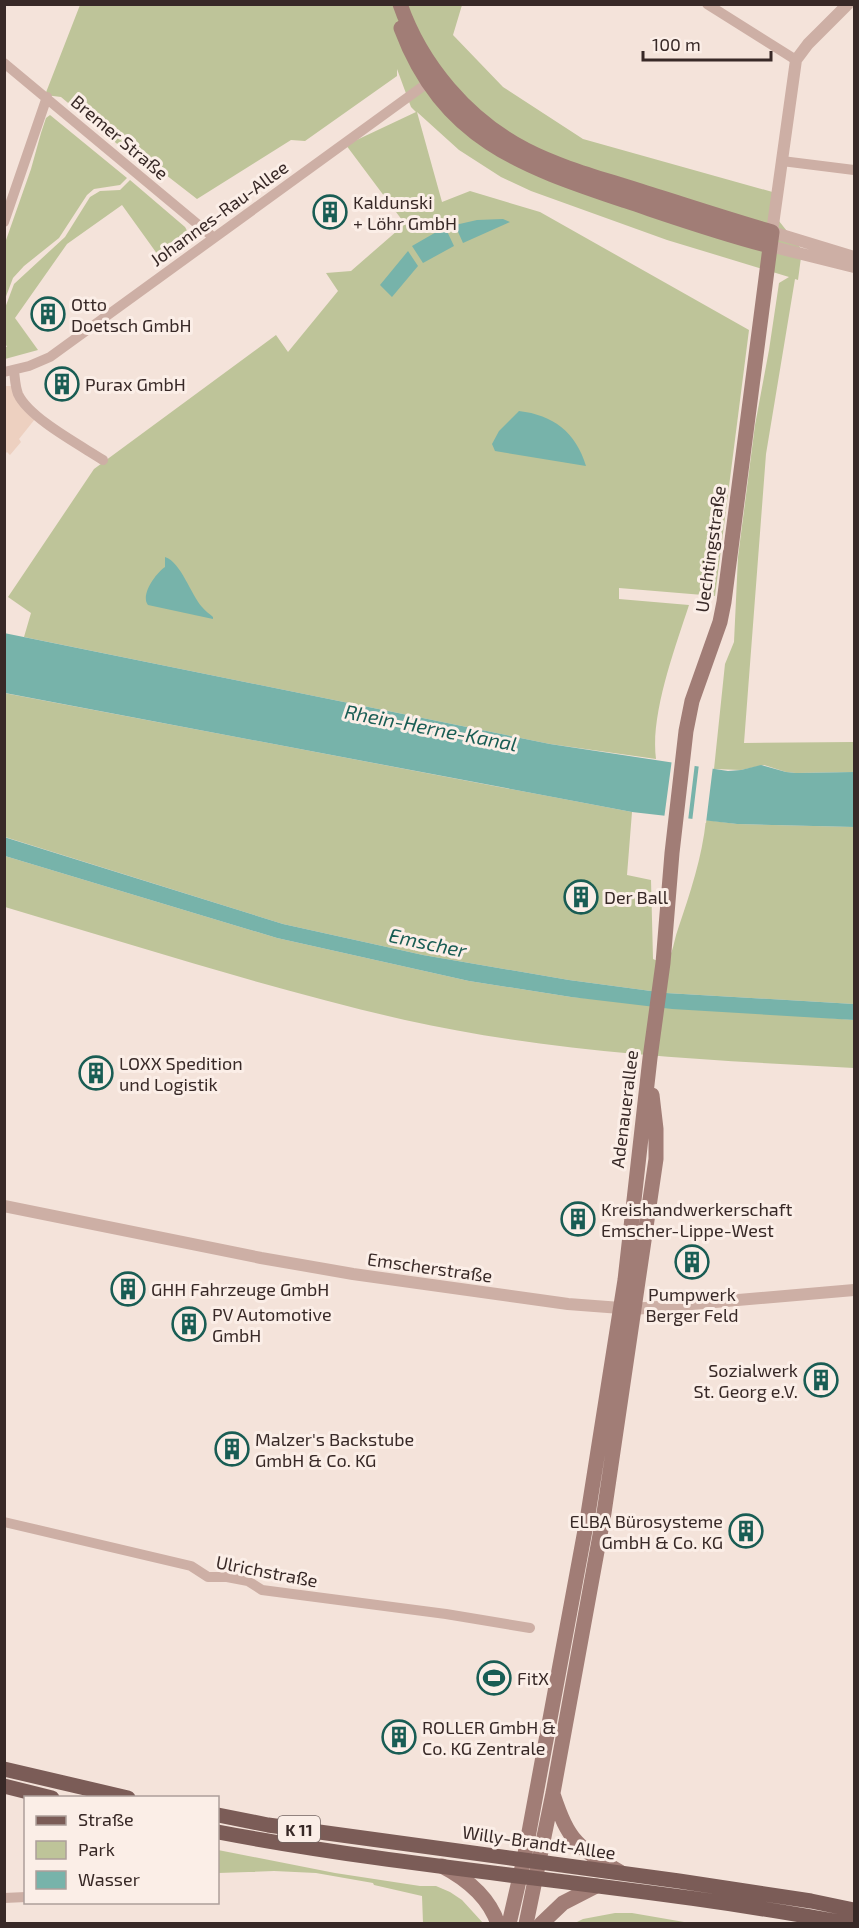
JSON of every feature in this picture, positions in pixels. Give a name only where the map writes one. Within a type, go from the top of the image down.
[{"type":"main road","points":[[399,4],[398,19],[416,63],[434,79],[449,109],[473,132],[505,154],[564,180],[635,204],[771,239]]},
{"type":"main road","name":"Uechtingstraße","points":[[654,1034],[684,752],[692,700],[720,622],[724,602],[771,239]]},
{"type":"main road","name":"Adenauerallee","points":[[526,1923],[553,1793],[604,1513],[627,1308],[625,1280],[654,1034]]},
{"type":"main road","name":"Adenauerallee","points":[[509,1923],[524,1859],[627,1308]]},
{"type":"main road","points":[[4,1769],[124,1796]]},
{"type":"main road","points":[[4,1786],[48,1796]]},
{"type":"main road","points":[[553,1793],[561,1820],[573,1839],[593,1857],[620,1872]]},
{"type":"main road","name":"Willy-Brandt-Allee","points":[[219,1815],[279,1826],[620,1872],[811,1901],[855,1910]]},
{"type":"main road","name":"Willy-Brandt-Allee","points":[[219,1832],[442,1866],[740,1905],[850,1923]]},
{"type":"main road","points":[[442,1866],[452,1871],[483,1896],[494,1910],[498,1923]]},
{"type":"main road","points":[[541,1923],[563,1903],[596,1886]]},
{"type":"street","points":[[707,4],[796,60],[808,44],[848,4]]},
{"type":"street","name":"Uechtingstraße","points":[[771,239],[796,60]]},
{"type":"street","name":"Bremer Straße","points":[[4,63],[213,237]]},
{"type":"street","name":"Johannes-Rau-Allee","points":[[102,460],[35,415],[24,405],[9,371],[30,366],[50,357],[434,79]]},
{"type":"street","points":[[4,222],[47,97]]},
{"type":"street","points":[[782,161],[855,170]]},
{"type":"street","points":[[771,239],[855,257]]},
{"type":"street","points":[[771,239],[855,267]]},
{"type":"street","name":"Emscherstraße","points":[[4,1206],[205,1248],[354,1274],[526,1299],[627,1308],[855,1290]]},
{"type":"street","name":"Ulrichstraße","points":[[4,1522],[191,1566],[208,1577],[227,1577],[248,1581],[262,1590],[446,1614],[530,1628]]},
{"type":"street","points":[[4,1898],[24,1897]]},
{"type":"green space","points":[[80,5],[462,5],[453,35],[503,87],[583,139],[776,193],[775,216],[802,250],[798,280],[795,279],[766,454],[744,743],[854,742],[854,772],[796,773],[764,765],[741,770],[714,769],[725,664],[734,642],[738,557],[755,425],[779,283],[789,277],[667,240],[531,191],[501,177],[459,150],[417,112],[442,202],[470,191],[540,212],[749,330],[715,596],[619,588],[619,599],[689,605],[660,702],[655,742],[656,759],[550,744],[24,637],[31,613],[8,597],[94,469],[276,335],[288,352],[338,291],[326,273],[351,271],[405,224],[346,145],[416,112],[411,107],[397,69],[397,76],[305,141],[291,140],[197,199],[148,161],[134,158],[61,97],[45,95]]},
{"type":"green space","points":[[50,115],[127,178],[120,185],[94,189],[87,195],[59,238],[24,266],[13,278],[5,299],[5,243],[46,118]]},
{"type":"green space","points":[[130,180],[185,227],[187,238],[185,243],[163,262],[122,205],[67,244],[15,318],[38,350],[5,359],[5,347],[7,347],[5,308],[14,284],[65,237],[90,197],[100,191],[120,190]]},
{"type":"green space","points":[[4,693],[632,812],[627,875],[651,880],[653,959],[665,964],[672,951],[695,875],[706,820],[737,824],[854,827],[854,1004],[666,993],[569,980],[423,955],[283,924],[5,837]]},
{"type":"green space","points":[[5,856],[277,938],[469,981],[571,997],[854,1020],[854,1068],[685,1058],[573,1048],[461,1031],[354,1008],[5,907]]},
{"type":"green space","points":[[219,1850],[335,1873],[420,1886],[436,1886],[462,1900],[483,1923],[423,1923],[422,1896],[373,1883],[316,1873],[274,1871],[219,1873]]},
{"type":"green space","points":[[615,1913],[632,1913],[690,1923],[575,1923],[583,1919]]},
{"type":"shaded area","points":[[5,386],[11,386],[35,419],[10,455],[7,452],[5,454]]},
{"type":"water","points":[[503,219],[510,222],[463,243],[455,225],[477,220]]},
{"type":"water","points":[[445,227],[454,246],[423,263],[412,246]]},
{"type":"water","points":[[408,251],[418,266],[392,297],[380,285]]},
{"type":"water","points":[[519,411],[542,416],[562,427],[576,444],[586,466],[495,451],[492,444],[499,431]]},
{"type":"water","points":[[165,557],[176,565],[198,602],[213,619],[148,605],[147,590],[157,574],[165,567]]},
{"type":"water","name":"Rhein-Herne-Kanal","points":[[4,633],[550,744],[728,771],[761,765],[796,773],[854,772],[854,827],[737,824],[632,812],[5,693]]},
{"type":"water","points":[[4,837],[283,924],[423,955],[569,980],[666,993],[854,1004],[854,1020],[672,1009],[571,997],[469,981],[277,938],[5,856]]},
{"type":"pier","points":[[672,759],[695,763],[688,821],[664,819]]},
{"type":"pier","points":[[699,764],[713,766],[706,823],[692,822]]},
{"type":"place","name":"Kaldunski + Löhr GmbH","points":[[330,212]]},
{"type":"place","name":"Otto Doetsch GmbH","points":[[48,314]]},
{"type":"place","name":"Purax GmbH","points":[[62,384]]},
{"type":"place","name":"Der Ball","points":[[581,897]]},
{"type":"place","name":"LOXX Spedition und Logistik","points":[[96,1073]]},
{"type":"place","name":"Kreishandwerkerschaft Emscher-Lippe-West","points":[[578,1219]]},
{"type":"place","name":"Pumpwerk Berger Feld","points":[[692,1262]]},
{"type":"place","name":"GHH Fahrzeuge GmbH","points":[[128,1289]]},
{"type":"place","name":"PV Automotive GmbH","points":[[189,1324]]},
{"type":"place","name":"Sozialwerk St. Georg e.V.","points":[[821,1380]]},
{"type":"place","name":"Malzer's Backstube GmbH & Co. KG","points":[[232,1449]]},
{"type":"place","name":"ELBA Bürosysteme GmbH & Co. KG","points":[[746,1531]]},
{"type":"place","name":"FitX","points":[[494,1678]]},
{"type":"place","name":"ROLLER GmbH & Co. KG Zentrale","points":[[399,1737]]},
{"type":"water label","name":"Emscher","points":[[428,942]]}]
